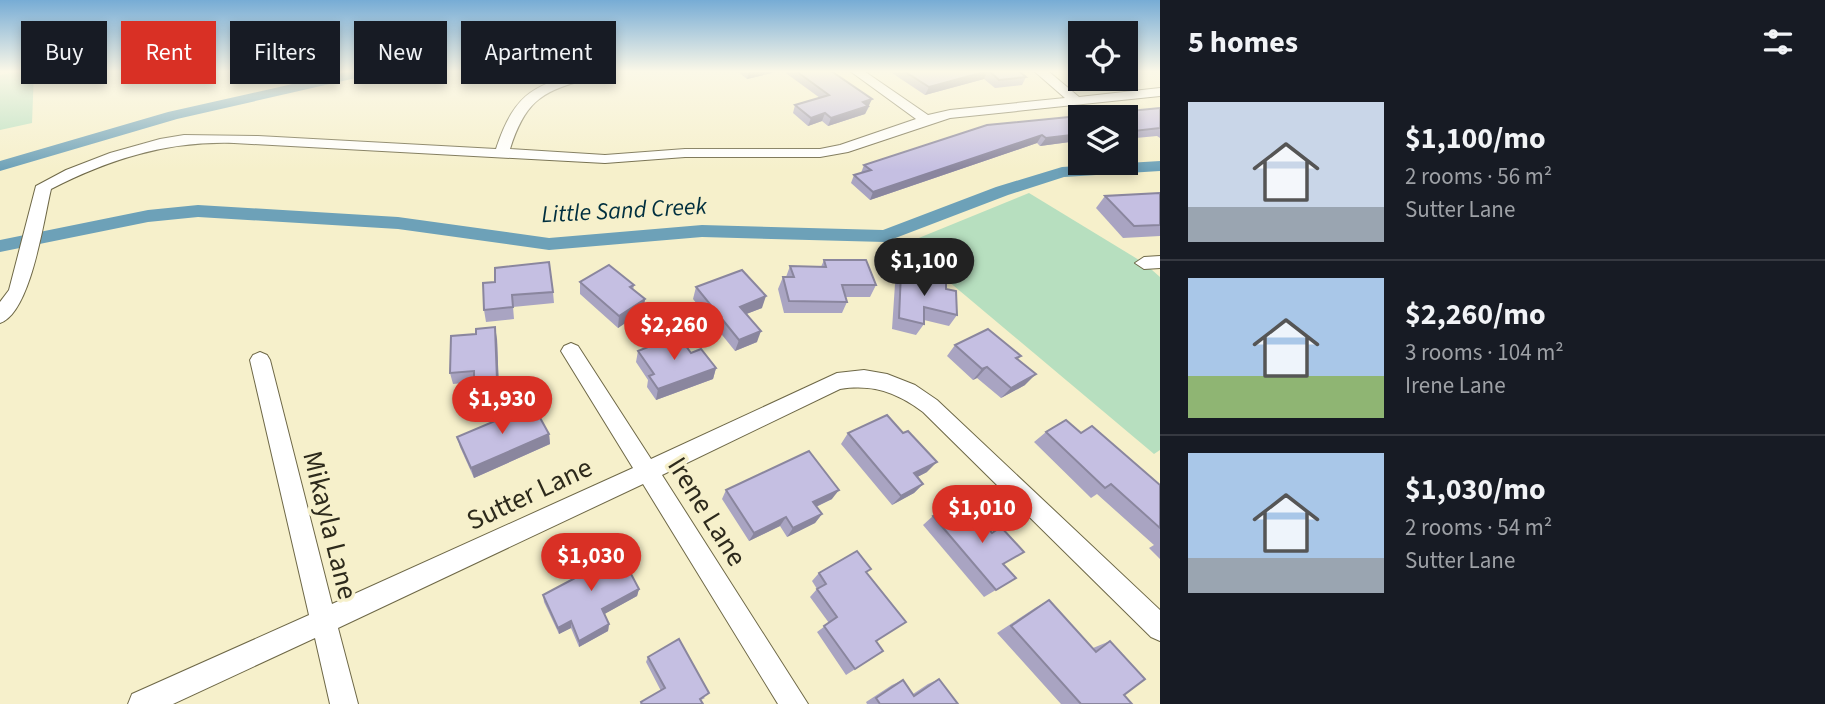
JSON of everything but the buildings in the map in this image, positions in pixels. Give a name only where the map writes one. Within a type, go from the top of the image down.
[{"type":"street","points":[[502,153],[526,104]]},
{"type":"street","points":[[903,104],[926,120]]},
{"type":"street","points":[[0,316],[17,292],[44,186],[69,173],[161,143],[209,138],[605,159],[685,153],[820,153],[844,149],[926,120],[982,109],[1035,104]]},
{"type":"street","name":"Irene Lane","points":[[571,351],[794,704]]},
{"type":"street","name":"Mikayla Lane","points":[[260,360],[344,704]]},
{"type":"street","name":"Sutter Lane","points":[[142,704],[837,381],[863,377],[910,390],[940,415],[1160,628]]},
{"type":"green space","points":[[0,104],[33,104],[32,123],[0,130]]},
{"type":"green space","points":[[1029,193],[1144,263],[1160,277],[1160,450],[1154,454],[904,244]]},
{"type":"waterway","points":[[0,166],[173,115],[223,104]]},
{"type":"waterway","name":"Little Sand Creek","points":[[0,246],[148,216],[198,211],[398,223],[549,244],[702,231],[885,236],[1002,191],[1062,172],[1160,166]]}]
